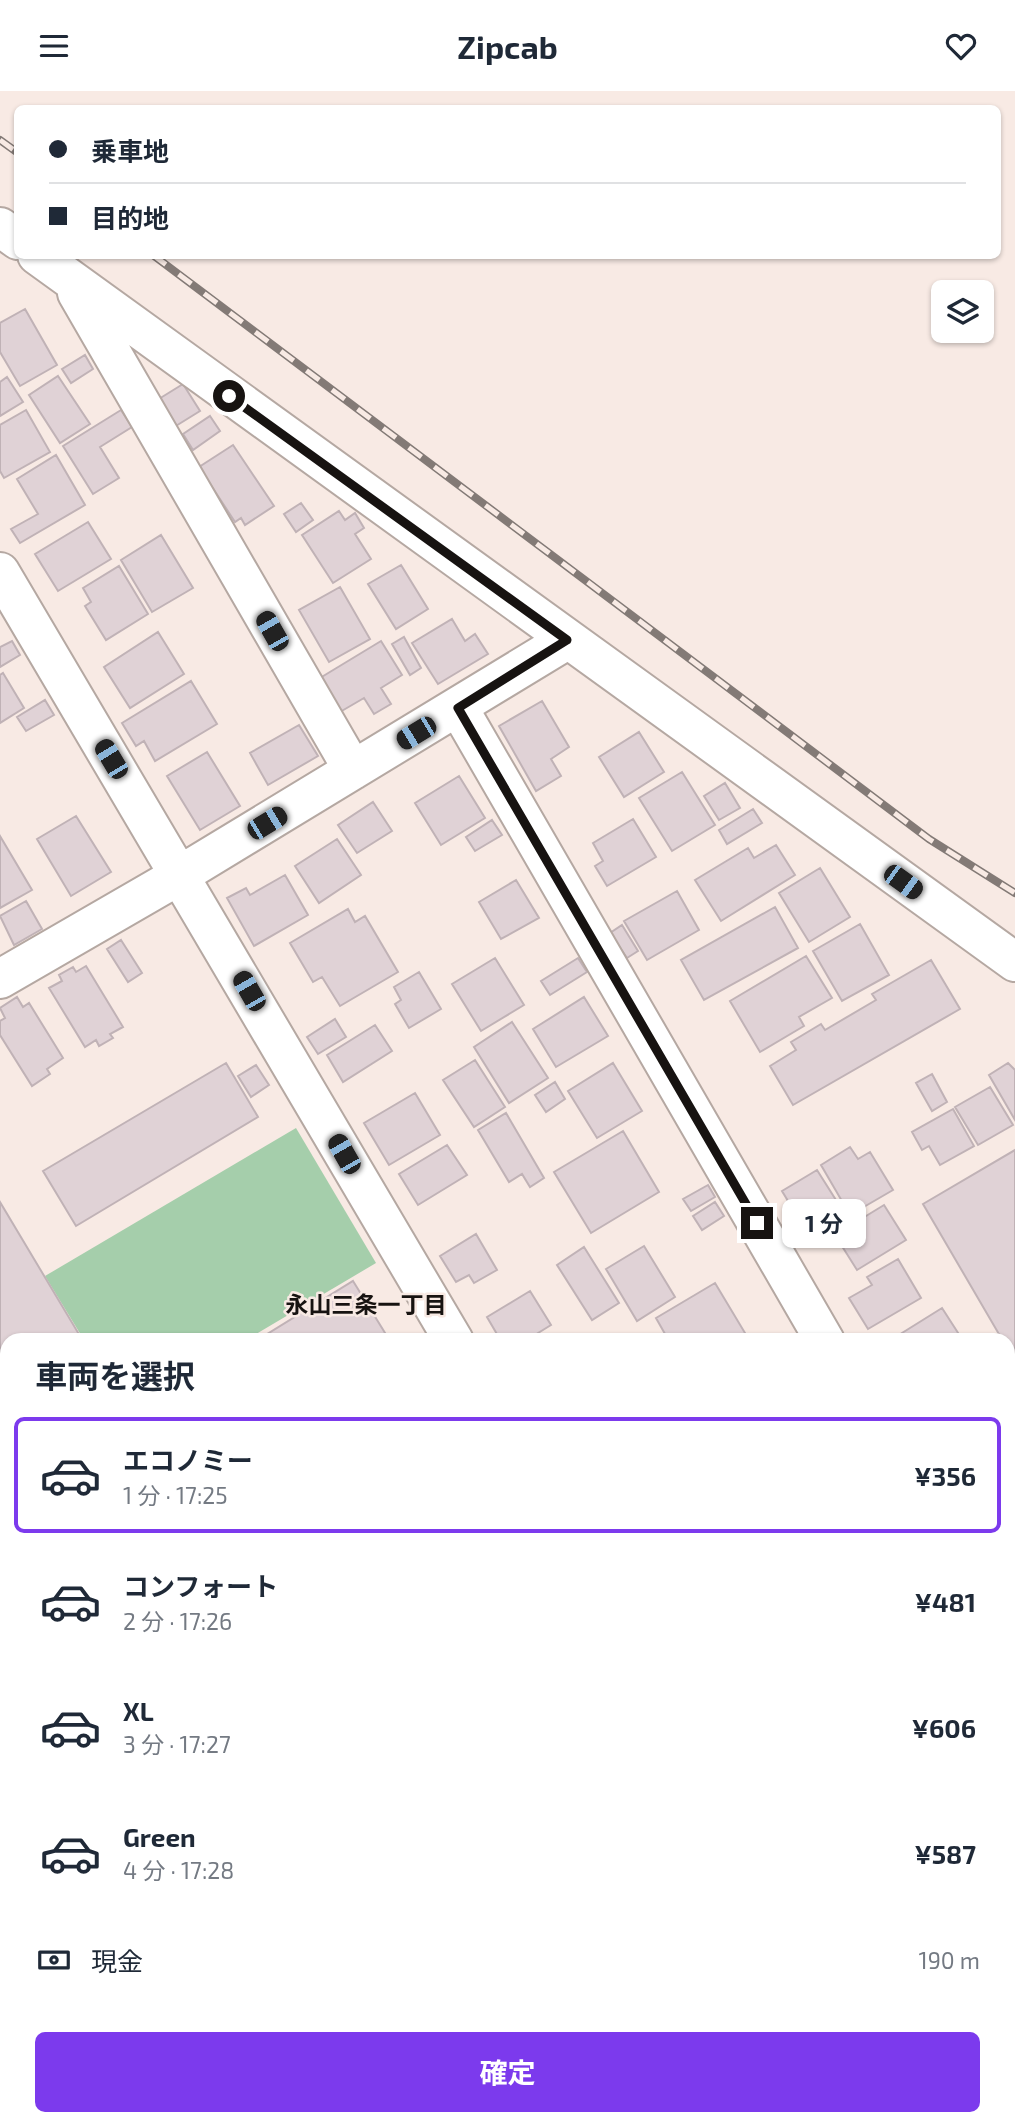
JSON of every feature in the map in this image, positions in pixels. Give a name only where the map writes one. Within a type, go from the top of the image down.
[{"type":"street","points":[[39,259],[1015,963]]},
{"type":"street","points":[[71,282],[353,770]]},
{"type":"street","points":[[0,572],[449,1333]]},
{"type":"street","points":[[0,979],[180,875],[567,640]]},
{"type":"street","points":[[458,708],[820,1333]]},
{"type":"green space","points":[[296,1128],[376,1263],[258,1333],[80,1333],[45,1276]]},
{"type":"building","points":[[25,309],[57,365],[20,386],[0,352],[0,323]]},
{"type":"building","points":[[85,355],[93,369],[71,383],[62,369]]},
{"type":"building","points":[[58,376],[90,424],[60,443],[29,395]]},
{"type":"building","points":[[7,377],[23,402],[0,416],[0,382]]},
{"type":"building","points":[[183,384],[200,411],[171,429],[154,402]]},
{"type":"building","points":[[26,410],[50,452],[4,478],[0,471],[0,425]]},
{"type":"building","points":[[121,410],[132,427],[100,447],[119,478],[93,494],[63,446]]},
{"type":"building","points":[[210,416],[220,431],[193,450],[183,434]]},
{"type":"building","points":[[233,445],[274,506],[245,525],[241,518],[235,522],[199,467]]},
{"type":"building","points":[[56,455],[85,505],[20,543],[11,529],[38,514],[17,479]]},
{"type":"building","points":[[301,503],[313,520],[296,532],[284,514]]},
{"type":"building","points":[[339,511],[345,520],[355,513],[364,528],[355,534],[371,559],[333,583],[302,535]]},
{"type":"building","points":[[88,522],[111,559],[58,591],[35,554]]},
{"type":"building","points":[[161,535],[193,588],[152,612],[121,560]]},
{"type":"building","points":[[401,565],[428,609],[396,629],[368,584]]},
{"type":"building","points":[[119,566],[148,614],[106,640],[85,606],[91,602],[83,588]]},
{"type":"building","points":[[340,587],[370,639],[329,662],[299,610]]},
{"type":"building","points":[[452,619],[465,641],[475,634],[488,654],[438,684],[412,643]]},
{"type":"building","points":[[158,632],[184,674],[130,708],[104,667]]},
{"type":"building","points":[[404,637],[421,668],[410,675],[392,644]]},
{"type":"building","points":[[12,641],[20,655],[0,667],[0,647]]},
{"type":"building","points":[[381,641],[402,675],[381,688],[391,704],[374,714],[364,698],[340,712],[320,678]]},
{"type":"building","points":[[3,673],[24,708],[0,723],[0,675]]},
{"type":"building","points":[[191,681],[217,724],[155,761],[144,741],[136,746],[122,723]]},
{"type":"building","points":[[45,700],[54,715],[26,731],[17,717]]},
{"type":"building","points":[[542,701],[569,747],[551,759],[561,776],[536,791],[499,726]]},
{"type":"building","points":[[299,725],[318,756],[268,785],[250,753]]},
{"type":"building","points":[[639,732],[664,772],[624,797],[599,757]]},
{"type":"building","points":[[207,752],[240,806],[200,830],[167,776]]},
{"type":"building","points":[[682,772],[715,825],[672,851],[639,798]]},
{"type":"building","points":[[459,776],[485,818],[441,845],[415,803]]},
{"type":"building","points":[[725,783],[740,808],[719,820],[704,796]]},
{"type":"building","points":[[373,802],[392,831],[357,853],[338,825]]},
{"type":"building","points":[[753,809],[762,823],[727,844],[719,830]]},
{"type":"building","points":[[76,816],[111,872],[71,896],[37,839]]},
{"type":"building","points":[[633,819],[656,857],[607,886],[595,866],[603,861],[593,843]]},
{"type":"building","points":[[492,820],[502,835],[475,851],[466,837]]},
{"type":"building","points":[[0,836],[32,890],[0,908]]},
{"type":"building","points":[[337,839],[361,875],[319,903],[295,866]]},
{"type":"building","points":[[776,845],[795,875],[721,921],[695,880],[748,848],[754,858]]},
{"type":"building","points":[[820,868],[850,917],[809,942],[779,893]]},
{"type":"building","points":[[285,875],[308,915],[254,946],[227,898],[246,888],[250,895]]},
{"type":"building","points":[[516,880],[539,918],[501,939],[479,902]]},
{"type":"building","points":[[677,891],[699,930],[647,960],[624,921]]},
{"type":"building","points":[[26,901],[42,929],[14,945],[0,916]]},
{"type":"building","points":[[775,907],[798,948],[704,1000],[681,960]]},
{"type":"building","points":[[348,909],[355,922],[365,916],[398,972],[340,1006],[322,977],[313,982],[290,943]]},
{"type":"building","points":[[860,924],[889,975],[842,1001],[813,951]]},
{"type":"building","points":[[622,925],[638,951],[627,958],[610,933]]},
{"type":"building","points":[[121,940],[142,973],[128,982],[107,949]]},
{"type":"building","points":[[806,956],[832,998],[799,1017],[804,1026],[760,1052],[730,1001]]},
{"type":"building","points":[[495,958],[524,1005],[481,1031],[452,984]]},
{"type":"building","points":[[578,958],[587,972],[550,995],[541,981]]},
{"type":"building","points":[[931,960],[960,1009],[793,1105],[770,1066],[796,1050],[791,1042],[821,1024],[825,1030],[876,1000],[872,994]]},
{"type":"building","points":[[86,966],[123,1027],[110,1034],[113,1038],[99,1046],[96,1040],[85,1047],[49,988],[62,981],[59,975],[73,967],[76,972]]},
{"type":"building","points":[[419,972],[441,1009],[409,1028],[395,1004],[401,1000],[394,987]]},
{"type":"building","points":[[17,997],[23,1007],[29,1003],[63,1058],[47,1069],[50,1074],[32,1086],[0,1035],[0,1021],[5,1018],[0,1008]]},
{"type":"building","points":[[584,997],[608,1036],[556,1067],[533,1029]]},
{"type":"building","points":[[335,1019],[346,1037],[318,1054],[307,1037]]},
{"type":"building","points":[[512,1022],[548,1078],[509,1103],[474,1047]]},
{"type":"building","points":[[375,1025],[392,1051],[343,1082],[327,1055]]},
{"type":"building","points":[[475,1060],[505,1107],[474,1127],[443,1080]]},
{"type":"building","points":[[226,1063],[258,1117],[76,1226],[43,1171]]},
{"type":"building","points":[[613,1063],[642,1111],[597,1138],[568,1091]]},
{"type":"building","points":[[1008,1063],[1015,1070],[1015,1120],[989,1075]]},
{"type":"building","points":[[256,1065],[269,1085],[251,1097],[238,1076]]},
{"type":"building","points":[[932,1074],[947,1102],[932,1111],[916,1083]]},
{"type":"building","points":[[555,1082],[565,1099],[546,1112],[535,1095]]},
{"type":"building","points":[[990,1087],[1013,1125],[978,1145],[955,1107]]},
{"type":"building","points":[[415,1093],[440,1135],[389,1165],[364,1123]]},
{"type":"building","points":[[953,1109],[974,1146],[940,1165],[929,1146],[922,1150],[912,1132]]},
{"type":"building","points":[[506,1113],[544,1178],[530,1187],[522,1174],[509,1182],[478,1130]]},
{"type":"building","points":[[623,1131],[659,1192],[591,1233],[554,1172]]},
{"type":"building","points":[[447,1145],[467,1175],[418,1205],[399,1174]]},
{"type":"building","points":[[850,1147],[858,1159],[870,1152],[893,1190],[850,1215],[821,1165]]},
{"type":"building","points":[[1015,1150],[1015,1333],[998,1333],[923,1204]]},
{"type":"building","points":[[817,1170],[841,1208],[815,1224],[821,1234],[805,1244],[785,1210],[791,1206],[782,1191]]},
{"type":"building","points":[[708,1185],[715,1197],[691,1211],[683,1199]]},
{"type":"building","points":[[0,1202],[78,1333],[0,1333]]},
{"type":"building","points":[[715,1202],[724,1216],[702,1230],[693,1216]]},
{"type":"building","points":[[884,1205],[906,1240],[857,1270],[835,1235]]},
{"type":"building","points":[[476,1234],[497,1270],[474,1283],[469,1275],[456,1282],[440,1256]]},
{"type":"building","points":[[644,1246],[675,1297],[637,1321],[606,1269]]},
{"type":"building","points":[[584,1247],[619,1303],[592,1320],[557,1265]]},
{"type":"building","points":[[898,1259],[921,1298],[868,1329],[849,1298],[872,1285],[867,1277]]},
{"type":"building","points":[[353,1281],[385,1333],[269,1333]]},
{"type":"building","points":[[715,1283],[745,1333],[664,1333],[656,1318]]},
{"type":"building","points":[[530,1291],[551,1325],[538,1333],[496,1333],[487,1317]]},
{"type":"building","points":[[942,1308],[958,1333],[902,1333]]},
{"type":"railway","points":[[0,140],[14,150]]},
{"type":"railway","points":[[158,259],[929,839],[1015,893]]},
{"type":"district","name":"永山三条一丁目","points":[[366,1305]]},
{"type":"route","points":[[229,396],[567,640],[458,708],[757,1223]]}]
